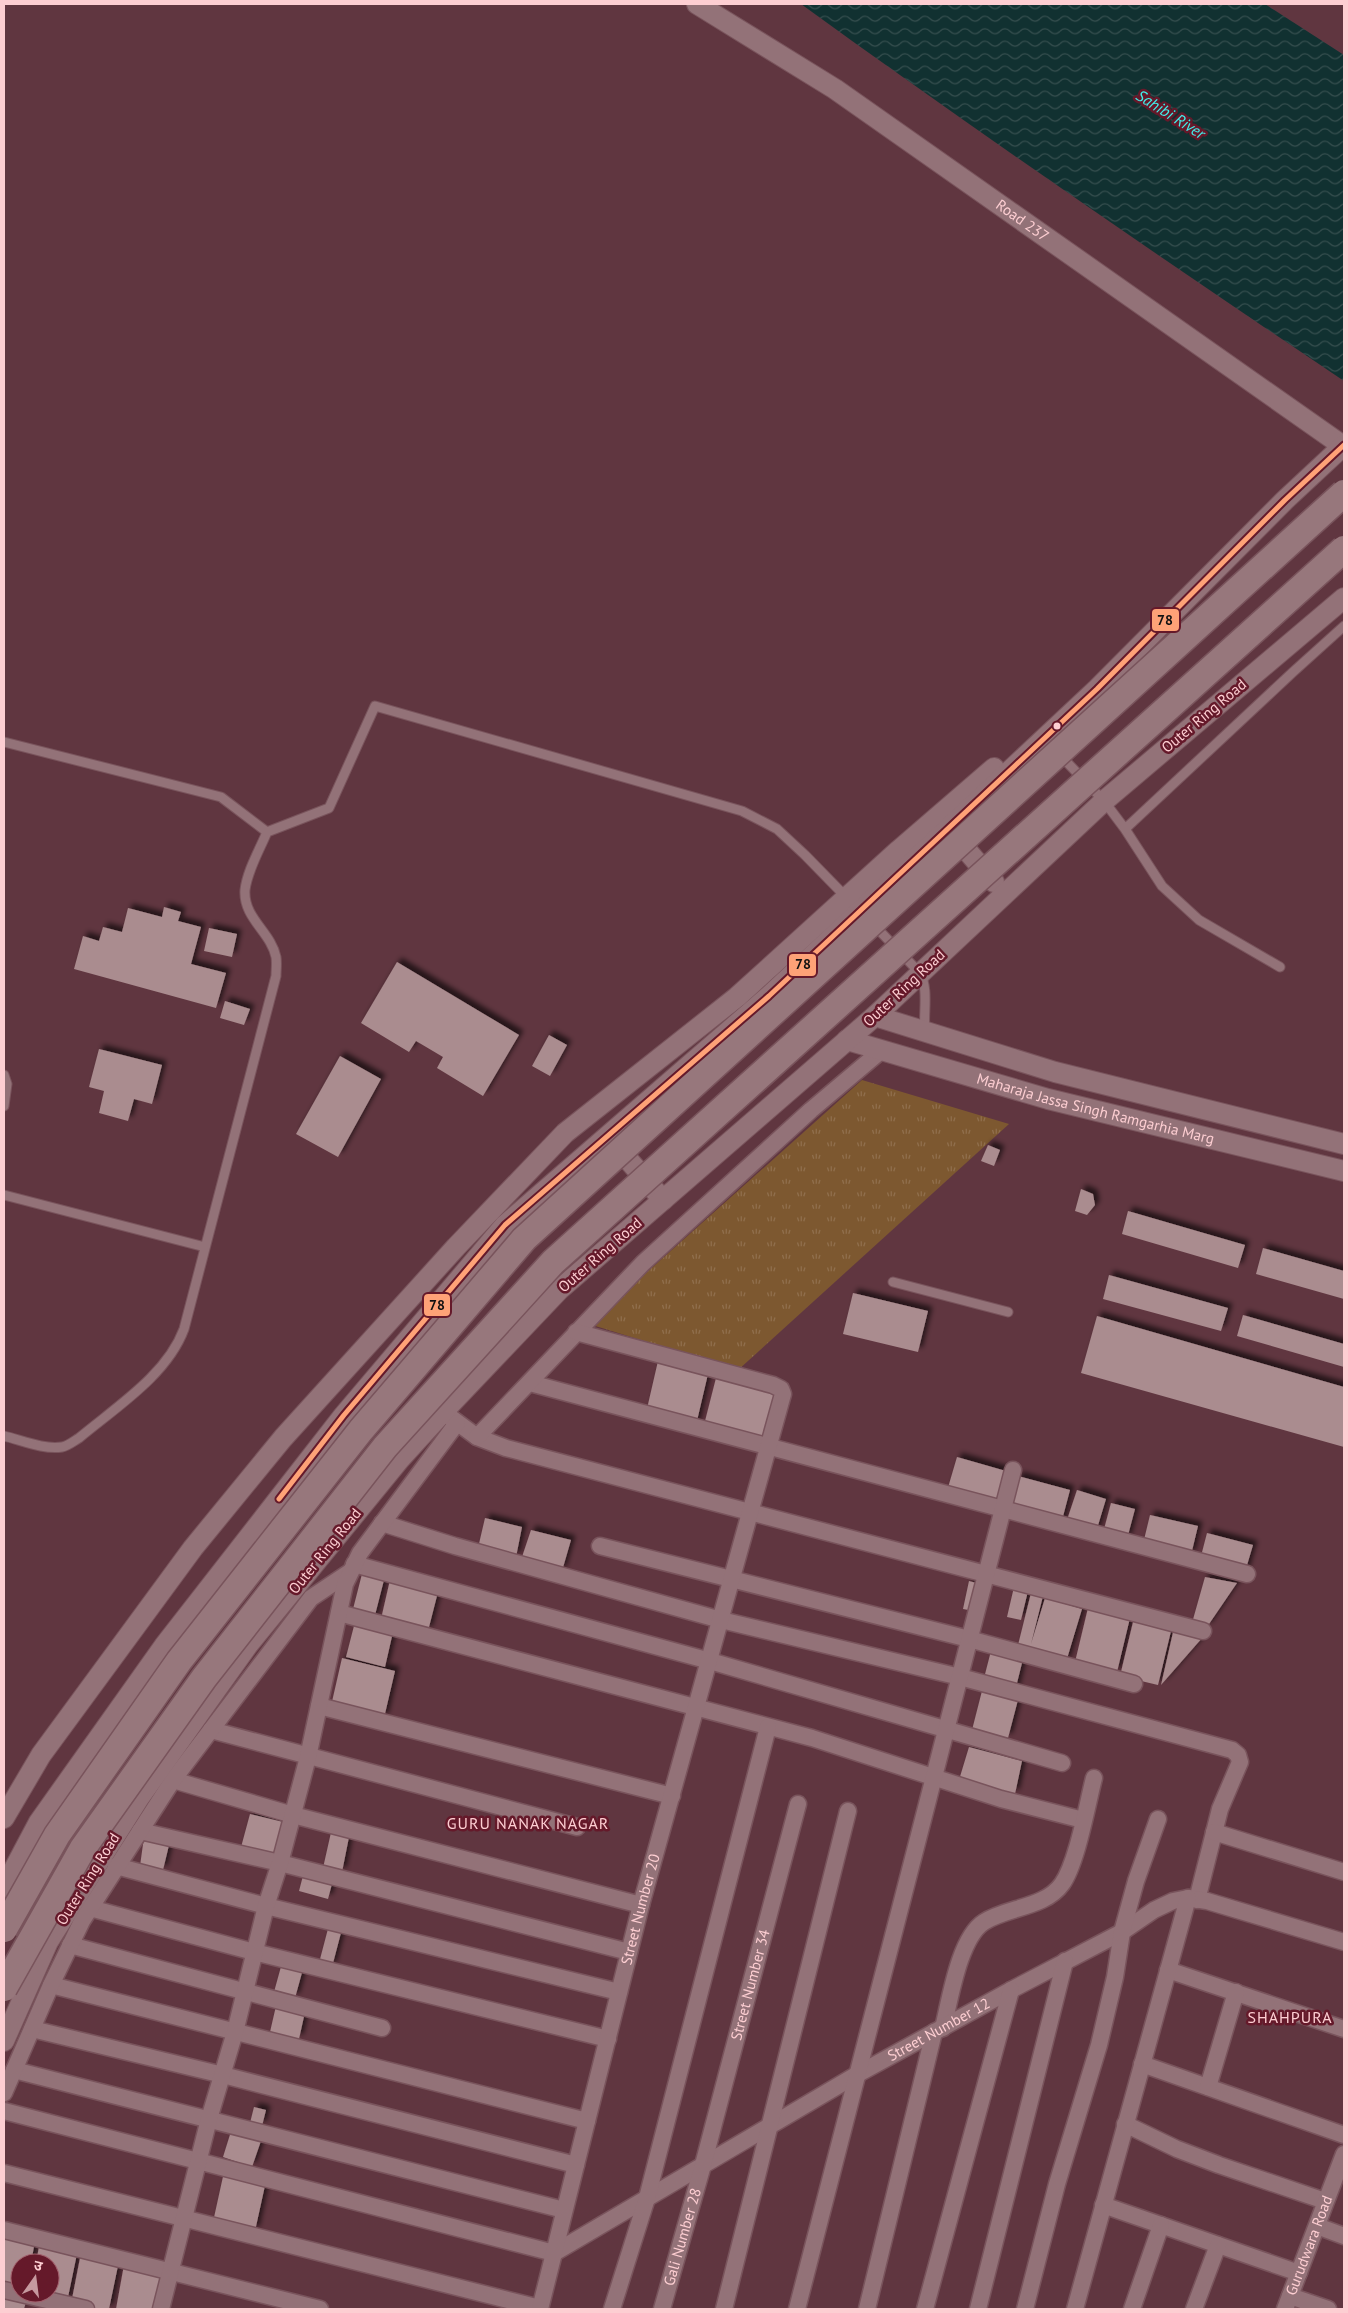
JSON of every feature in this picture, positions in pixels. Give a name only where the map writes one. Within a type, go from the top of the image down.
[{"type":"main road","points":[[4,1929],[57,1835],[178,1661],[361,1430],[524,1239],[1344,493]]},
{"type":"main road","name":"Outer Ring Road","points":[[4,1988],[83,1848],[204,1678],[385,1447],[553,1262],[1344,549]]},
{"type":"street","name":"Road 237","points":[[697,4],[834,89],[1343,446]]},
{"type":"street","points":[[4,1888],[39,1822],[164,1646],[344,1415],[505,1225],[769,996],[860,912],[1097,689],[1285,500],[1343,446]]},
{"type":"street","name":"Outer Ring Road","points":[[4,2041],[48,1942],[139,1798],[248,1645],[400,1459],[450,1418],[559,1290],[875,1016],[1104,801],[1344,598]]},
{"type":"street","points":[[4,1818],[41,1755],[193,1548],[283,1438],[456,1247],[565,1133],[737,997],[846,898],[1075,699],[1097,689]]},
{"type":"street","points":[[948,829],[1004,894]]},
{"type":"street","name":"Maharaja Jassa Singh Ramgarhia Marg","points":[[875,1016],[1055,1072],[1344,1144]]},
{"type":"street","name":"Maharaja Jassa Singh Ramgarhia Marg","points":[[847,1040],[1048,1099],[1344,1171]]},
{"type":"street","points":[[477,1437],[644,1263],[811,1110],[882,1050]]},
{"type":"street","points":[[1048,1099],[1055,1072]]},
{"type":"street","points":[[608,1136],[663,1200]]},
{"type":"street","name":"Street Number 20","points":[[540,2309],[641,1905],[710,1662],[782,1394],[781,1389],[774,1386],[576,1332]]},
{"type":"street","points":[[530,1383],[768,1448],[1248,1574]]},
{"type":"street","points":[[162,2309],[209,2119],[235,2032],[266,1906],[280,1863],[308,1757],[339,1613],[352,1568],[450,1418],[477,1437],[506,1448],[1203,1631]]},
{"type":"street","points":[[797,2309],[1013,1470]]},
{"type":"street","points":[[382,1523],[721,1620],[960,1677],[1232,1750],[1238,1755],[1240,1762],[1223,1800],[1193,1899],[1168,1970],[1075,2309]]},
{"type":"street","points":[[600,1546],[970,1639],[1134,1684]]},
{"type":"street","points":[[352,1568],[710,1662],[1062,1763]]},
{"type":"street","points":[[4,2093],[70,1945],[116,1866],[173,1780],[311,1598],[352,1568]]},
{"type":"street","points":[[339,1613],[812,1738],[933,1778],[1083,1820]]},
{"type":"street","points":[[319,1706],[672,1796]]},
{"type":"street","points":[[612,2309],[647,2198],[768,1727]]},
{"type":"street","points":[[211,1730],[577,1827]]},
{"type":"street","points":[[867,2309],[938,2030],[969,1940],[984,1922],[1040,1900],[1062,1885],[1069,1872],[1094,1778]]},
{"type":"street","points":[[173,1780],[293,1815],[641,1905]]},
{"type":"street","name":"Street Number 34","points":[[703,2165],[798,1804]]},
{"type":"street","points":[[724,2309],[848,1811]]},
{"type":"street","points":[[1025,2309],[1057,2184],[1099,2045],[1113,1986],[1122,1932],[1136,1881],[1158,1820]]},
{"type":"street","points":[[140,1831],[280,1863],[630,1952]]},
{"type":"street","points":[[1214,1832],[1344,1872]]},
{"type":"street","points":[[116,1866],[266,1906],[619,1992]]},
{"type":"street","points":[[1193,1899],[1344,1942]]},
{"type":"street","name":"Street Number 12","points":[[554,2252],[858,2074],[1011,1990],[1122,1932],[1154,1910],[1173,1901],[1193,1899]]},
{"type":"street","points":[[90,1908],[254,1952],[608,2039]]},
{"type":"street","points":[[70,1945],[382,2028]]},
{"type":"street","points":[[978,2309],[1065,1961]]},
{"type":"street","points":[[1168,1970],[1344,2029]]},
{"type":"street","points":[[51,1985],[587,2121]]},
{"type":"street","points":[[926,2309],[1011,1990]]},
{"type":"street","points":[[1208,2087],[1236,1992]]},
{"type":"street","points":[[32,2029],[223,2075],[576,2165]]},
{"type":"street","points":[[1142,2064],[1344,2135]]},
{"type":"street","points":[[14,2070],[564,2210]]},
{"type":"street","points":[[4,2111],[554,2252]]},
{"type":"street","points":[[1125,2124],[1178,2149],[1219,2165],[1325,2201]]},
{"type":"street","name":"Gurudwara Road","points":[[1287,2302],[1344,2154]]},
{"type":"street","name":"Gali Number 28","points":[[662,2309],[703,2165]]},
{"type":"street","points":[[4,2172],[540,2309]]},
{"type":"street","points":[[1103,2205],[1299,2273]]},
{"type":"street","points":[[1132,2309],[1161,2225]]},
{"type":"street","points":[[1317,2226],[1344,2236]]},
{"type":"street","points":[[4,2230],[320,2309]]},
{"type":"street","points":[[1194,2309],[1218,2245]]},
{"type":"street","points":[[4,2290],[86,2309]]},
{"type":"street","points":[[1287,2302],[1328,2309]]},
{"type":"lane","points":[[1125,829],[1344,626]]},
{"type":"lane","points":[[4,1436],[50,1447],[62,1447],[80,1438],[153,1376],[170,1358],[178,1346],[276,976],[277,958],[275,952],[250,912],[245,890],[267,832],[330,808],[375,706],[742,811],[777,829],[805,854],[920,973],[925,982],[925,1031]]},
{"type":"lane","points":[[1045,738],[1104,801],[1125,829],[1162,886],[1199,920],[1280,966]]},
{"type":"lane","points":[[4,742],[221,797],[267,832]]},
{"type":"lane","points":[[4,1075],[7,1084],[4,1106]]},
{"type":"lane","points":[[4,1195],[205,1247]]},
{"type":"lane","points":[[893,1282],[1008,1312]]},
{"type":"green space","points":[[862,1080],[1009,1124],[738,1370],[589,1324]]},
{"type":"water","name":"Sahibi River","points":[[801,4],[1265,4],[1344,55],[1344,381],[1071,195]]},
{"type":"building","points":[[164,907],[181,912],[178,921],[201,927],[191,964],[226,973],[216,1008],[74,969],[83,936],[99,941],[103,927],[122,932],[128,908],[162,917]]},
{"type":"building","points":[[209,928],[237,934],[232,957],[204,951]]},
{"type":"building","points":[[397,962],[519,1035],[483,1096],[437,1068],[443,1057],[416,1041],[409,1052],[361,1023]]},
{"type":"building","points":[[225,1001],[250,1009],[244,1025],[220,1018]]},
{"type":"building","points":[[549,1035],[567,1045],[550,1076],[532,1066]]},
{"type":"building","points":[[99,1049],[162,1065],[152,1104],[134,1099],[128,1121],[99,1113],[104,1091],[89,1087]]},
{"type":"building","points":[[340,1056],[381,1079],[338,1157],[296,1134]]},
{"type":"building","points":[[988,1145],[1000,1150],[994,1166],[981,1161]]},
{"type":"building","points":[[1081,1189],[1093,1194],[1095,1205],[1087,1215],[1075,1211]]},
{"type":"building","points":[[1128,1211],[1245,1245],[1238,1268],[1122,1234]]},
{"type":"building","points":[[1263,1248],[1344,1271],[1344,1299],[1256,1274]]},
{"type":"building","points":[[1109,1275],[1228,1308],[1221,1331],[1103,1299]]},
{"type":"building","points":[[853,1293],[928,1311],[918,1352],[843,1334]]},
{"type":"building","points":[[1243,1315],[1344,1344],[1344,1367],[1237,1336]]},
{"type":"building","points":[[1097,1316],[1344,1387],[1344,1447],[1081,1373]]},
{"type":"building","points":[[658,1361],[708,1374],[696,1425],[646,1413]]},
{"type":"building","points":[[716,1378],[775,1392],[765,1442],[704,1425]]},
{"type":"building","points":[[957,1457],[1006,1471],[996,1505],[947,1491]]},
{"type":"building","points":[[1018,1476],[1070,1490],[1061,1524],[1009,1510]]},
{"type":"building","points":[[1077,1490],[1106,1499],[1096,1532],[1066,1523]]},
{"type":"building","points":[[1111,1503],[1135,1509],[1127,1539],[1103,1533]]},
{"type":"building","points":[[1150,1515],[1198,1526],[1191,1555],[1143,1544]]},
{"type":"building","points":[[485,1518],[522,1527],[516,1557],[478,1548]]},
{"type":"building","points":[[531,1530],[571,1540],[562,1571],[521,1560]]},
{"type":"building","points":[[1207,1533],[1253,1545],[1245,1572],[1200,1560]]},
{"type":"building","points":[[362,1574],[384,1580],[374,1619],[352,1613]]},
{"type":"building","points":[[1205,1577],[1237,1583],[1207,1627],[1192,1623]]},
{"type":"building","points":[[390,1580],[438,1592],[428,1631],[381,1619]]},
{"type":"building","points":[[969,1581],[980,1584],[974,1611],[963,1609]]},
{"type":"building","points":[[1014,1587],[1028,1591],[1021,1620],[1007,1617]]},
{"type":"building","points":[[1031,1593],[1043,1596],[1031,1644],[1045,1598],[1082,1609],[1066,1662],[1017,1649]]},
{"type":"building","points":[[1088,1608],[1130,1618],[1117,1672],[1075,1662]]},
{"type":"building","points":[[1134,1618],[1172,1627],[1158,1685],[1120,1676]]},
{"type":"building","points":[[355,1622],[393,1632],[385,1667],[346,1657]]},
{"type":"building","points":[[1174,1628],[1203,1637],[1161,1685]]},
{"type":"building","points":[[992,1647],[1024,1655],[1015,1691],[983,1682]]},
{"type":"building","points":[[342,1658],[395,1671],[384,1718],[331,1706]]},
{"type":"building","points":[[983,1687],[1019,1696],[1008,1738],[972,1730]]},
{"type":"building","points":[[969,1747],[1022,1761],[1015,1794],[959,1780]]},
{"type":"building","points":[[250,1814],[283,1822],[276,1858],[240,1851]]},
{"type":"building","points":[[332,1828],[350,1832],[342,1872],[323,1868]]},
{"type":"building","points":[[144,1837],[170,1841],[163,1870],[140,1866]]},
{"type":"building","points":[[304,1872],[333,1880],[328,1899],[299,1891]]},
{"type":"building","points":[[329,1925],[342,1929],[332,1967],[319,1963]]},
{"type":"building","points":[[282,1963],[303,1969],[295,1998],[274,1992]]},
{"type":"building","points":[[276,2006],[305,2012],[299,2039],[270,2032]]},
{"type":"building","points":[[254,2107],[266,2110],[262,2126],[250,2123]]},
{"type":"building","points":[[233,2125],[263,2135],[252,2167],[223,2157]]},
{"type":"building","points":[[224,2172],[266,2181],[255,2231],[213,2222]]},
{"type":"building","points":[[4,2235],[35,2241],[33,2253],[10,2253],[10,2287],[4,2286]]},
{"type":"building","points":[[40,2241],[78,2249],[67,2302],[60,2298],[60,2253],[38,2253]]},
{"type":"building","points":[[81,2253],[119,2261],[109,2309],[93,2309],[71,2304]]},
{"type":"building","points":[[124,2265],[166,2273],[156,2309],[116,2309]]},
{"type":"building","points":[[4,2293],[10,2294],[10,2303],[26,2303],[24,2309],[4,2309]]},
{"type":"transit line","name":"78","points":[[279,1499],[344,1415],[505,1225],[769,996],[1097,689],[1285,500],[1344,445]]},
{"type":"district","name":"GURU NANAK NAGAR","points":[[528,1823]]},
{"type":"district","name":"SHAHPURA","points":[[1290,2017]]}]
